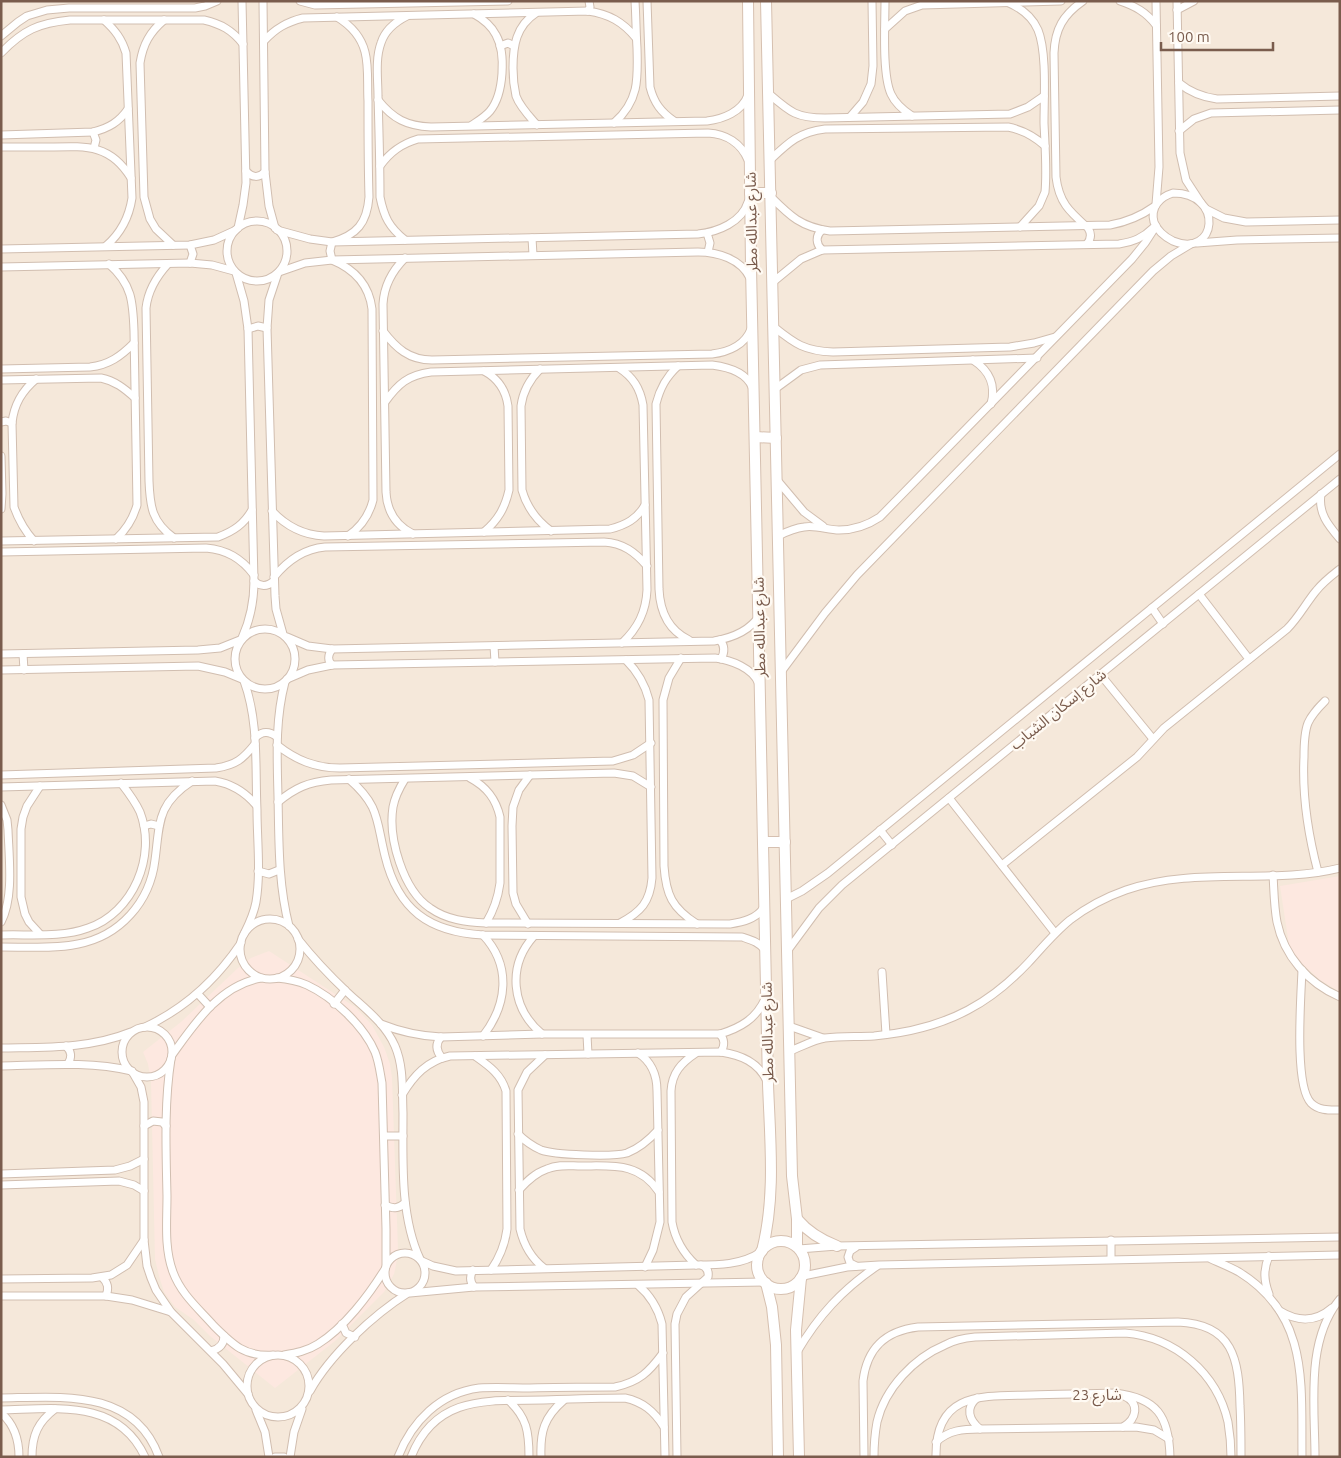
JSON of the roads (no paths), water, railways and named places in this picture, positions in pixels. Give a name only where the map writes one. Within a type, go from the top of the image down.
[{"type":"street","points":[[1,36],[27,16],[48,10],[69,8],[195,8],[217,1]]},
{"type":"street","points":[[242,1],[245,194],[237,229],[231,236],[227,250],[227,258],[235,272],[244,301],[248,329],[254,597],[248,625],[236,648],[234,664],[243,680],[252,707],[255,741],[258,871],[256,903],[241,943],[240,952],[247,968],[262,978]]},
{"type":"street","points":[[1,266],[190,263],[212,265],[257,281],[272,278],[278,272],[284,265],[287,250],[282,236],[276,229],[269,206],[264,172],[263,1]]},
{"type":"street","points":[[300,1],[315,4],[508,1]]},
{"type":"street","points":[[588,11],[590,7],[589,1]]},
{"type":"street","points":[[614,123],[626,110],[635,94],[638,76],[635,1]]},
{"type":"street","points":[[647,1],[649,76],[652,92],[655,102],[675,122]]},
{"type":"street","name":"شارع عبدالله مطر","points":[[748,1],[752,327],[768,1084],[772,1182],[769,1218],[762,1252]]},
{"type":"street","name":"شارع عبدالله مطر","points":[[766,1],[792,1181],[797,1219],[798,1248]]},
{"type":"street","points":[[850,118],[868,93],[873,74],[872,1]]},
{"type":"street","points":[[885,1],[886,74],[891,94],[900,106],[912,116]]},
{"type":"street","points":[[885,29],[905,12],[928,3],[1060,1]]},
{"type":"street","points":[[1083,1],[1064,17],[1058,28],[1054,46],[1056,177],[1057,187],[1070,213],[1088,228],[1091,235],[1087,244]]},
{"type":"street","points":[[1120,1],[1141,9],[1150,16],[1156,25]]},
{"type":"street","points":[[1156,1],[1158,161],[1156,205],[1153,214],[1160,232],[1170,240],[1193,243],[1236,240],[1340,238]]},
{"type":"street","points":[[781,672],[840,594],[892,537],[1153,271],[1172,256],[1205,235],[1209,229],[1209,216],[1186,180],[1180,154],[1177,1]]},
{"type":"street","points":[[1177,10],[1194,1]]},
{"type":"street","points":[[1007,2],[1026,12],[1038,30],[1042,47],[1045,192],[1039,206],[1020,227]]},
{"type":"street","points":[[315,4],[312,9],[315,17]]},
{"type":"street","points":[[204,20],[207,13],[205,6]]},
{"type":"street","points":[[264,41],[286,23],[303,18],[588,11],[610,16],[629,29],[636,38]]},
{"type":"street","points":[[537,12],[528,18],[522,26],[514,46],[514,86],[517,97],[522,107],[537,125]]},
{"type":"street","points":[[469,126],[491,111],[501,87],[502,73],[500,46],[497,36],[483,18],[474,14]]},
{"type":"street","points":[[405,240],[395,232],[387,221],[380,197],[378,53],[385,34],[391,26],[408,15]]},
{"type":"street","points":[[332,242],[355,232],[363,222],[368,210],[369,197],[365,52],[355,31],[337,17]]},
{"type":"street","points":[[1,53],[18,38],[39,25],[48,22],[70,20],[204,20],[216,22],[226,28],[236,35],[243,44]]},
{"type":"street","points":[[104,20],[118,34],[123,43],[127,63],[132,179],[131,209],[121,230],[106,246]]},
{"type":"street","points":[[164,20],[153,30],[145,43],[140,63],[144,197],[150,219],[156,229],[173,245]]},
{"type":"street","points":[[500,46],[508,43],[514,46]]},
{"type":"street","points":[[1042,47],[1048,44],[1054,46]]},
{"type":"street","points":[[127,63],[135,60],[140,63]]},
{"type":"street","points":[[367,76],[373,74],[378,76]]},
{"type":"street","points":[[873,74],[876,78],[880,79],[884,78],[886,74]]},
{"type":"street","points":[[638,76],[644,78],[649,76]]},
{"type":"street","points":[[1178,84],[1201,96],[1217,99],[1340,96]]},
{"type":"street","points":[[501,87],[506,89],[514,86]]},
{"type":"street","points":[[378,100],[396,118],[407,124],[419,126],[537,125],[716,120],[733,112],[746,100],[748,92]]},
{"type":"street","points":[[768,93],[783,106],[798,115],[826,118],[1000,115],[1019,111],[1044,96]]},
{"type":"street","points":[[1,135],[104,130],[122,117],[129,108]]},
{"type":"street","points":[[1179,131],[1194,119],[1211,113],[1340,110]]},
{"type":"street","points":[[1000,115],[1003,119],[1000,126]]},
{"type":"street","points":[[825,128],[820,123],[826,118]]},
{"type":"street","points":[[707,121],[710,128],[708,133]]},
{"type":"street","points":[[418,139],[415,133],[419,126]]},
{"type":"street","points":[[770,160],[795,138],[814,130],[825,128],[1008,126],[1032,135],[1045,146]]},
{"type":"street","points":[[93,132],[96,140],[94,148]]},
{"type":"street","points":[[380,166],[396,148],[418,139],[708,133],[733,140],[745,153],[750,163]]},
{"type":"street","points":[[1,147],[79,146],[94,148],[106,152],[117,159],[126,168],[132,179]]},
{"type":"street","points":[[246,171],[255,177],[262,175],[264,172]]},
{"type":"street","points":[[1045,177],[1050,179],[1056,177]]},
{"type":"street","points":[[1,249],[190,245],[214,240],[245,224],[253,222],[261,222],[304,238],[332,242],[698,234],[718,230],[729,224],[747,207],[750,195],[771,195],[794,219],[803,224],[822,230],[838,231],[1086,226],[1120,223],[1138,216],[1156,205],[1166,195],[1173,193],[1187,195],[1201,203]]},
{"type":"street","points":[[132,198],[137,200],[144,197]]},
{"type":"street","points":[[369,197],[376,199],[380,197]]},
{"type":"street","points":[[1206,210],[1224,218],[1246,222],[1340,220]]},
{"type":"street","points":[[773,282],[801,259],[822,250],[1119,244],[1143,236],[1156,225]]},
{"type":"street","points":[[778,536],[795,528],[803,527],[840,530],[854,529],[880,517],[1037,358],[1139,251],[1156,225]]},
{"type":"street","points":[[822,230],[819,232],[817,240],[819,248],[822,250]]},
{"type":"street","points":[[707,233],[710,242],[708,252]]},
{"type":"street","points":[[532,238],[533,255]]},
{"type":"street","points":[[332,242],[330,251],[332,260],[351,270],[359,277],[365,286],[371,304],[373,500],[367,517],[348,536]]},
{"type":"street","points":[[190,245],[193,254],[190,263]]},
{"type":"street","points":[[278,272],[305,263],[332,260],[708,252],[719,254],[739,265],[752,282]]},
{"type":"street","points":[[405,258],[388,280],[383,304],[387,501],[398,524],[413,534]]},
{"type":"street","points":[[109,264],[129,288],[134,331],[137,505],[134,515],[124,532],[116,539]]},
{"type":"street","points":[[168,264],[155,280],[147,298],[149,481],[150,505],[154,515],[162,528],[174,538]]},
{"type":"street","points":[[278,272],[270,300],[267,328],[274,579],[276,609],[295,658],[292,673],[286,680],[279,707],[277,737],[279,870],[283,898],[290,926],[298,939],[314,959],[381,1024],[399,1056],[401,1067],[405,1204],[410,1232],[425,1267],[424,1280],[421,1286],[389,1306],[355,1337],[322,1373],[305,1403],[294,1432],[290,1457]]},
{"type":"street","points":[[371,304],[376,300],[383,304]]},
{"type":"street","points":[[248,329],[258,326],[267,328]]},
{"type":"street","points":[[383,331],[397,348],[422,360],[712,354],[723,352],[741,343],[749,335],[752,327]]},
{"type":"street","points":[[774,327],[801,346],[822,352],[995,348],[1022,346],[1057,336]]},
{"type":"street","points":[[134,331],[140,328],[146,330]]},
{"type":"street","points":[[1,369],[100,366],[110,363],[119,357],[134,343]]},
{"type":"street","points":[[995,348],[998,352],[995,359]]},
{"type":"street","points":[[820,365],[817,359],[818,354],[822,352]]},
{"type":"street","points":[[712,354],[714,359],[712,365]]},
{"type":"street","points":[[544,357],[542,369],[524,390],[521,406],[522,490],[535,518],[551,531]]},
{"type":"street","points":[[775,389],[801,370],[820,365],[1037,358]]},
{"type":"street","points":[[422,360],[419,365],[422,373]]},
{"type":"street","points":[[973,360],[989,374],[993,384],[991,405]]},
{"type":"street","points":[[385,402],[397,386],[422,373],[482,370],[712,365],[723,366],[743,375],[750,382],[754,391]]},
{"type":"street","points":[[678,366],[664,383],[656,404],[660,602],[667,622],[682,637],[692,641]]},
{"type":"street","points":[[90,367],[93,372],[90,378]]},
{"type":"street","points":[[619,367],[633,379],[642,396],[647,566],[646,602],[643,613],[638,624],[622,643]]},
{"type":"street","points":[[482,370],[490,374],[503,388],[508,406],[509,490],[507,502],[494,524],[484,533]]},
{"type":"street","points":[[1,380],[90,378],[110,380],[119,384],[135,398]]},
{"type":"street","points":[[34,540],[18,520],[14,507],[12,423],[15,406],[19,398],[36,380]]},
{"type":"street","points":[[643,404],[648,402],[656,404]]},
{"type":"street","points":[[508,406],[514,403],[521,406]]},
{"type":"street","points":[[1,422],[12,423]]},
{"type":"street","points":[[755,437],[776,438]]},
{"type":"street","name":"شارع إسكان الشباب","points":[[786,899],[815,883],[1340,454]]},
{"type":"street","points":[[1,456],[1,509]]},
{"type":"street","name":"شارع إسكان الشباب","points":[[787,951],[830,896],[1340,479]]},
{"type":"street","points":[[777,480],[804,512],[826,528]]},
{"type":"street","points":[[137,481],[144,484],[149,481]]},
{"type":"street","points":[[509,490],[514,492],[522,490]]},
{"type":"street","points":[[2,494],[9,496],[14,494]]},
{"type":"street","points":[[1321,494],[1321,511],[1330,528],[1340,539]]},
{"type":"street","points":[[373,500],[381,503],[387,501]]},
{"type":"street","points":[[272,511],[297,531],[318,536],[348,536],[610,529],[632,521],[640,514],[645,505]]},
{"type":"street","points":[[1,541],[206,538],[229,533],[243,523],[252,509]]},
{"type":"street","points":[[610,529],[613,537],[610,542]]},
{"type":"street","points":[[464,533],[464,544]]},
{"type":"street","points":[[318,536],[315,542],[318,548]]},
{"type":"street","points":[[206,538],[208,544],[206,548]]},
{"type":"street","points":[[1,552],[206,548],[228,553],[238,559],[247,566],[254,578],[262,586],[266,586],[274,579],[287,563],[294,558],[311,549],[318,548],[610,542],[627,548],[647,566]]},
{"type":"street","points":[[1002,865],[1137,757],[1170,722],[1295,622],[1323,582],[1340,569]]},
{"type":"street","points":[[1199,594],[1249,659]]},
{"type":"street","points":[[646,602],[653,605],[660,602]]},
{"type":"street","points":[[1152,608],[1162,624]]},
{"type":"street","points":[[1,670],[200,658],[241,639],[249,632],[266,628],[275,630],[308,646],[332,649],[622,643],[720,640],[739,634],[755,623],[759,616]]},
{"type":"street","points":[[720,640],[724,649],[721,659]]},
{"type":"street","points":[[494,646],[495,662]]},
{"type":"street","points":[[332,649],[328,656],[332,665]]},
{"type":"street","points":[[1,654],[200,658],[250,685],[264,689],[272,688],[308,670],[332,665],[681,658],[721,659],[741,666],[750,672],[757,680],[760,688]]},
{"type":"street","points":[[23,654],[24,670]]},
{"type":"street","points":[[681,658],[665,689],[662,713],[664,866],[667,890],[672,900],[678,910],[698,924]]},
{"type":"street","points":[[618,924],[635,914],[643,906],[652,888],[650,700],[642,678],[626,660]]},
{"type":"street","points":[[1100,674],[1153,739]]},
{"type":"street","points":[[1318,872],[1307,823],[1304,768],[1306,730],[1314,713],[1325,701]]},
{"type":"street","points":[[651,714],[656,711],[662,713]]},
{"type":"street","points":[[1,775],[216,768],[235,764],[263,732],[268,732],[277,737]]},
{"type":"street","points":[[277,745],[302,761],[316,766],[331,768],[613,761],[633,755],[651,743]]},
{"type":"street","points":[[613,761],[616,768],[614,773]]},
{"type":"street","points":[[215,781],[218,774],[216,768]]},
{"type":"street","points":[[331,768],[328,774],[331,780]]},
{"type":"street","points":[[63,773],[64,785]]},
{"type":"street","points":[[278,802],[289,793],[316,781],[349,779],[614,773],[633,776],[651,787]]},
{"type":"street","points":[[528,924],[516,904],[512,883],[512,818],[515,798],[530,775]]},
{"type":"street","points":[[468,777],[482,785],[493,797],[500,817],[500,883],[496,904],[486,924]]},
{"type":"street","points":[[405,778],[393,807],[393,827],[401,865],[411,889],[419,899],[429,908],[452,919],[486,924],[730,924],[755,916],[762,911],[765,905]]},
{"type":"street","points":[[349,779],[366,796],[377,817],[389,870],[401,896],[423,918],[436,925],[461,933],[483,935],[731,936],[752,940],[761,945],[766,952]]},
{"type":"street","points":[[1,947],[76,945],[92,941],[120,925],[132,914],[147,889],[155,861],[159,826],[167,805],[178,791],[192,781]]},
{"type":"street","points":[[1,787],[215,781],[234,786],[256,805]]},
{"type":"street","points":[[1,935],[74,932],[89,928],[117,912],[127,900],[136,886],[140,874],[144,849],[144,826],[135,803],[121,783]]},
{"type":"street","points":[[40,786],[32,795],[27,806],[21,829],[21,897],[29,922],[40,934]]},
{"type":"street","points":[[949,798],[1055,934]]},
{"type":"street","points":[[1,805],[7,820],[8,830],[9,897],[6,914],[1,922]]},
{"type":"street","points":[[500,817],[507,815],[512,818]]},
{"type":"street","points":[[144,826],[151,824],[159,826]]},
{"type":"street","points":[[380,829],[386,826],[393,827]]},
{"type":"street","points":[[8,830],[16,827],[21,829]]},
{"type":"street","points":[[880,830],[892,845]]},
{"type":"street","points":[[764,842],[785,842]]},
{"type":"street","points":[[652,866],[657,869],[664,866]]},
{"type":"street","points":[[790,1051],[824,1038],[886,1034],[912,1030],[941,1022],[980,1004],[1013,978],[1055,934],[1084,910],[1107,897],[1128,889],[1146,884],[1211,876],[1273,875],[1318,872],[1340,868]]},
{"type":"street","points":[[258,871],[269,874],[279,870]]},
{"type":"street","points":[[1273,875],[1279,930],[1286,948],[1302,970],[1321,987],[1340,997]]},
{"type":"street","points":[[500,883],[506,886],[512,883]]},
{"type":"street","points":[[9,897],[15,900],[21,897]]},
{"type":"street","points":[[244,934],[251,926],[260,921],[270,919],[290,926]]},
{"type":"street","points":[[450,930],[452,919]]},
{"type":"street","points":[[555,924],[555,936]]},
{"type":"street","points":[[730,924],[733,930],[731,936]]},
{"type":"street","points":[[483,935],[490,942],[497,957],[503,984],[498,1012],[492,1025],[483,1036]]},
{"type":"street","points":[[534,936],[526,944],[521,956],[517,968],[516,985],[519,1002],[526,1018],[542,1034]]},
{"type":"street","points":[[277,978],[286,974],[294,967],[300,948],[298,939]]},
{"type":"street","points":[[1,1048],[96,1043],[144,1027],[173,1012],[198,994],[222,969],[241,943]]},
{"type":"street","points":[[1302,970],[1300,1052],[1305,1093],[1310,1103],[1315,1106],[1326,1110],[1340,1110]]},
{"type":"street","points":[[882,972],[886,1034]]},
{"type":"street","points":[[1,1066],[68,1064],[104,1066],[148,1077],[163,1072],[210,1007],[231,988],[241,983],[262,978],[277,978],[292,980],[320,992],[358,1025],[367,1038],[379,1067],[382,1082],[387,1282],[396,1291],[409,1293],[474,1287],[766,1283],[776,1288],[787,1288],[798,1282],[802,1277],[833,1269],[878,1264],[1340,1255]]},
{"type":"street","points":[[503,984],[516,985]]},
{"type":"street","points":[[334,1004],[345,990]]},
{"type":"street","points":[[198,994],[210,1007]]},
{"type":"street","points":[[381,1024],[417,1035],[441,1037],[542,1034],[720,1034],[744,1024],[754,1016],[762,1007],[766,996]]},
{"type":"street","points":[[789,1026],[824,1038]]},
{"type":"street","points":[[144,1027],[159,1030],[165,1035],[172,1048],[166,1126],[167,1236],[172,1271],[190,1300],[224,1336],[244,1351],[258,1355],[283,1355],[296,1353],[317,1344],[342,1324],[370,1292],[393,1257],[398,1254],[410,1253],[421,1260],[444,1269],[456,1271],[699,1265],[743,1261],[762,1252]]},
{"type":"street","points":[[136,1030],[125,1042],[123,1058],[126,1065],[138,1079],[143,1094],[144,1240],[147,1266],[160,1296],[171,1312],[232,1373],[248,1394],[265,1432],[269,1457]]},
{"type":"street","points":[[720,1034],[724,1041],[721,1052]]},
{"type":"street","points":[[587,1035],[588,1054]]},
{"type":"street","points":[[441,1037],[437,1045],[442,1058]]},
{"type":"street","points":[[66,1046],[70,1050],[71,1055],[68,1064]]},
{"type":"street","points":[[677,1457],[675,1324],[677,1314],[686,1297],[706,1280],[709,1274],[707,1268],[688,1258],[674,1232],[672,1222],[671,1086],[673,1078],[682,1063],[697,1052]]},
{"type":"street","points":[[402,1095],[414,1076],[422,1068],[432,1062],[450,1056],[721,1052],[745,1058],[756,1065],[763,1073],[768,1084]]},
{"type":"street","points":[[637,1053],[650,1063],[656,1077],[657,1086],[660,1222],[653,1250],[645,1266]]},
{"type":"street","points":[[544,1268],[525,1247],[520,1229],[518,1090],[527,1072],[545,1055]]},
{"type":"street","points":[[475,1056],[496,1072],[501,1078],[506,1091],[507,1229],[504,1246],[491,1270]]},
{"type":"street","points":[[657,1086],[664,1082],[671,1086]]},
{"type":"street","points":[[506,1091],[508,1088],[513,1087],[518,1090]]},
{"type":"street","points":[[144,1126],[152,1121],[162,1122],[166,1126]]},
{"type":"street","points":[[518,1134],[532,1146],[548,1152],[618,1155],[636,1149],[658,1130]]},
{"type":"street","points":[[384,1136],[403,1136]]},
{"type":"street","points":[[556,1153],[553,1160],[556,1166]]},
{"type":"street","points":[[618,1155],[622,1160],[619,1166]]},
{"type":"street","points":[[1,1174],[115,1170],[130,1166],[144,1159]]},
{"type":"street","points":[[519,1190],[532,1177],[556,1166],[619,1166],[638,1172],[650,1181],[660,1194]]},
{"type":"street","points":[[1,1185],[119,1181],[134,1185],[144,1192]]},
{"type":"street","points":[[772,1182],[782,1186],[792,1181]]},
{"type":"street","points":[[385,1205],[396,1208],[405,1204]]},
{"type":"street","points":[[797,1219],[811,1233],[837,1246]]},
{"type":"street","points":[[660,1222],[664,1224],[672,1222]]},
{"type":"street","points":[[507,1229],[512,1232],[520,1229]]},
{"type":"street","points":[[798,1248],[1111,1240],[1340,1237]]},
{"type":"street","points":[[1,1279],[102,1277],[112,1275],[127,1265],[144,1240]]},
{"type":"street","points":[[1111,1240],[1111,1259]]},
{"type":"street","points":[[778,1457],[776,1345],[772,1307],[766,1283],[758,1268],[762,1252],[766,1247],[775,1242],[787,1242],[798,1248],[805,1262],[797,1317],[796,1348],[799,1457]]},
{"type":"street","points":[[856,1246],[850,1251],[848,1257],[850,1263],[856,1266]]},
{"type":"street","points":[[1269,1256],[1266,1264],[1265,1280],[1271,1299]]},
{"type":"street","points":[[1208,1257],[1237,1271],[1261,1289],[1271,1299],[1288,1325],[1294,1340],[1300,1371],[1302,1457]]},
{"type":"street","points":[[796,1348],[826,1309],[850,1285],[878,1264]]},
{"type":"street","points":[[473,1270],[470,1277],[474,1287]]},
{"type":"street","points":[[102,1277],[107,1284],[108,1292],[106,1296]]},
{"type":"street","points":[[638,1285],[656,1306],[662,1324],[665,1457]]},
{"type":"street","points":[[1,1296],[106,1296],[145,1303],[171,1312]]},
{"type":"street","points":[[1315,1457],[1315,1356],[1322,1330],[1340,1298]]},
{"type":"street","points":[[1280,1311],[1298,1319],[1308,1319],[1318,1317],[1334,1306]]},
{"type":"street","points":[[864,1457],[864,1369],[875,1347],[895,1332],[906,1328],[918,1327],[1192,1323],[1206,1327],[1218,1334],[1228,1345],[1235,1358],[1238,1372],[1241,1457]]},
{"type":"street","points":[[342,1324],[346,1332],[355,1337]]},
{"type":"street","points":[[662,1324],[675,1324]]},
{"type":"street","points":[[1050,1325],[1051,1334]]},
{"type":"street","points":[[874,1457],[875,1432],[885,1401],[906,1372],[917,1361],[930,1352],[959,1339],[975,1336],[1051,1334],[1141,1334],[1170,1345],[1184,1354],[1206,1376],[1219,1398],[1228,1421],[1231,1457]]},
{"type":"street","points":[[211,1351],[219,1348],[224,1340],[224,1336]]},
{"type":"street","points":[[776,1345],[788,1339],[796,1348]]},
{"type":"street","points":[[398,1457],[410,1431],[419,1420],[429,1410],[453,1396],[480,1388],[615,1387],[643,1376],[663,1352]]},
{"type":"street","points":[[248,1394],[249,1374],[263,1358],[273,1355]]},
{"type":"street","points":[[283,1355],[293,1358],[302,1365],[310,1383],[309,1394]]},
{"type":"street","points":[[615,1387],[617,1394],[615,1398]]},
{"type":"street","points":[[1115,1393],[1129,1398],[1134,1404],[1134,1418],[1123,1427]]},
{"type":"street","name":"شارع 23","points":[[935,1442],[940,1426],[948,1412],[957,1405],[978,1397],[1115,1393],[1132,1395],[1154,1407],[1167,1427],[1170,1457]]},
{"type":"street","points":[[978,1397],[973,1401],[969,1413],[970,1419],[980,1429]]},
{"type":"street","points":[[1,1398],[85,1399],[112,1407],[135,1420],[152,1441],[159,1457]]},
{"type":"street","points":[[411,1457],[420,1438],[438,1419],[458,1407],[482,1401],[615,1398],[635,1400],[652,1410],[664,1427]]},
{"type":"street","points":[[508,1400],[521,1414],[525,1423],[529,1457]]},
{"type":"street","points":[[541,1457],[542,1431],[550,1414],[564,1400]]},
{"type":"street","points":[[252,1403],[259,1411],[268,1416],[278,1418],[293,1414],[305,1403]]},
{"type":"street","points":[[108,1418],[112,1407]]},
{"type":"street","points":[[19,1453],[24,1447],[32,1453],[34,1437],[38,1426],[46,1416],[56,1409]]},
{"type":"street","points":[[1,1412],[56,1409],[82,1411],[108,1418],[128,1430],[135,1438],[145,1457]]},
{"type":"street","points":[[429,1410],[438,1419]]},
{"type":"street","points":[[1,1412],[15,1431],[19,1453]]},
{"type":"street","points":[[936,1457],[935,1442],[959,1430],[1123,1427],[1154,1430],[1169,1439]]},
{"type":"street","points":[[529,1447],[535,1443],[541,1446]]},
{"type":"street","points":[[275,1457],[284,1457]]}]
